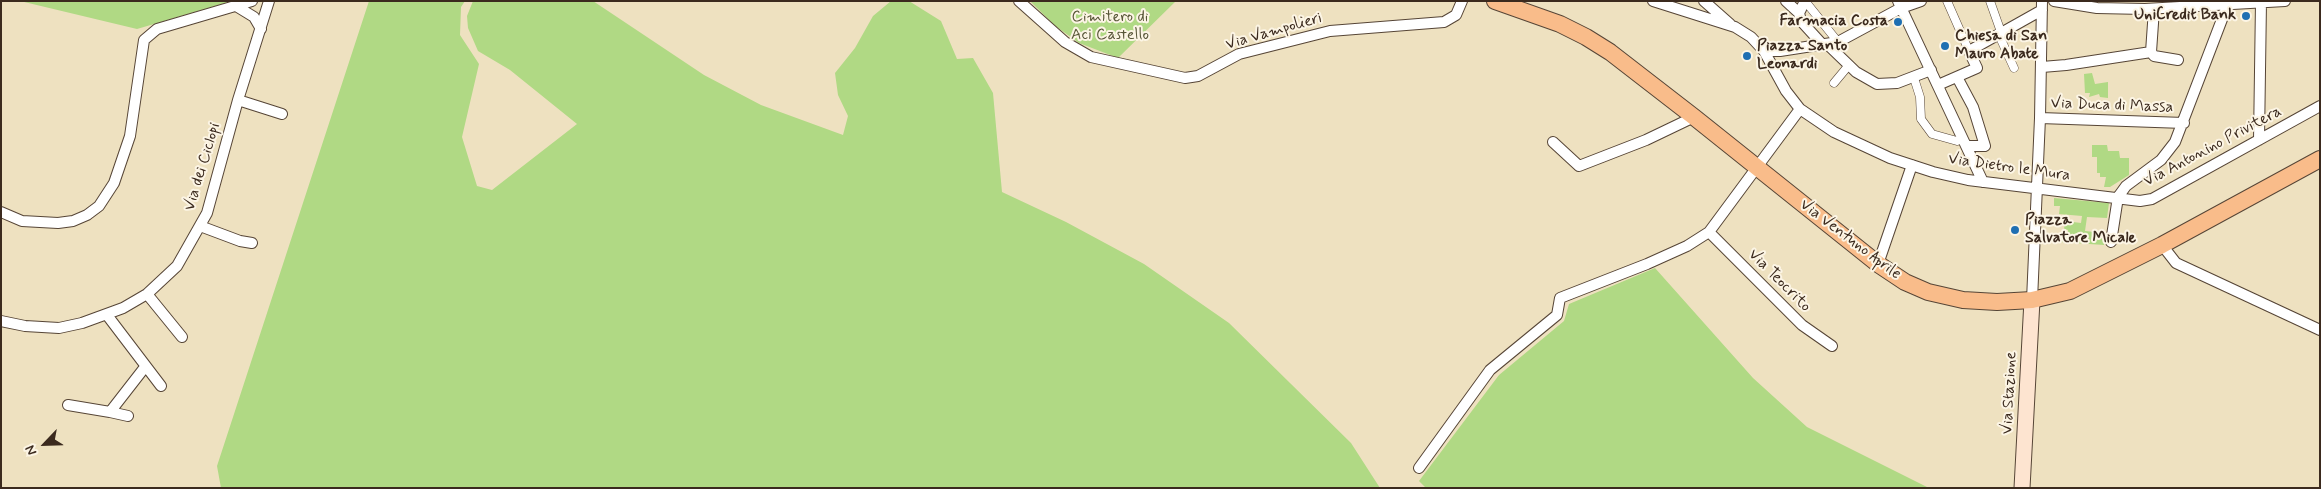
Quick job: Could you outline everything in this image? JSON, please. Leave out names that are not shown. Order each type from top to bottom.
[{"type":"main road","name":"Via Ventuno Aprile","points":[[1495,1],[1560,24],[1610,52],[1878,264],[1905,282],[1928,292],[1963,300],[1997,302],[2032,300],[2070,291],[2162,245],[2320,158]]},
{"type":"main road","name":"Via Stazione","points":[[2022,488],[2032,300]]},
{"type":"street","points":[[1,212],[22,221],[58,223],[73,221],[87,215],[99,206],[114,183],[130,136],[144,40],[157,29],[252,1]]},
{"type":"street","name":"Via dei Ciclopi","points":[[1,321],[25,326],[59,328],[107,315],[147,294],[177,266],[207,213],[238,100],[269,1]]},
{"type":"street","name":"Via Vampolieri","points":[[1020,1],[1065,42],[1091,57],[1185,78],[1198,76],[1239,54],[1330,31],[1444,22],[1456,15],[1462,1]]},
{"type":"street","points":[[1653,1],[1735,28]]},
{"type":"street","points":[[1704,1],[1735,28]]},
{"type":"street","points":[[1786,1],[1799,13],[1801,21],[1824,44],[1849,65],[1878,84],[1897,83],[1931,70]]},
{"type":"street","points":[[1799,13],[1805,1],[1838,42]]},
{"type":"street","points":[[1764,51],[1780,51],[1838,42],[1900,4],[1921,1]]},
{"type":"street","points":[[1938,85],[1977,68],[1947,1]]},
{"type":"street","points":[[1990,1],[2014,68]]},
{"type":"street","points":[[2054,1],[2097,8],[2285,1]]},
{"type":"street","points":[[2259,140],[2260,2]]},
{"type":"street","points":[[2111,242],[2118,197],[2126,186],[2161,160],[2175,142],[2184,123],[2200,75],[2229,3]]},
{"type":"street","points":[[1900,4],[1968,146],[1983,182]]},
{"type":"street","points":[[1969,51],[2042,5]]},
{"type":"street","points":[[2032,300],[2042,67],[2042,5]]},
{"type":"street","points":[[236,6],[244,9],[254,18],[260,29]]},
{"type":"street","points":[[2148,6],[2151,52],[2154,56],[2178,60]]},
{"type":"street","name":"Via Dietro le Mura","points":[[1735,28],[1751,38],[1764,51],[1786,91],[1800,110],[1834,132],[1912,165],[1949,176],[2037,189],[2118,197]]},
{"type":"street","points":[[2042,67],[2151,52]]},
{"type":"street","points":[[1834,84],[1849,65]]},
{"type":"street","points":[[1958,77],[1973,107],[1985,146],[1968,146]]},
{"type":"street","points":[[1914,78],[1920,97],[1921,119],[1932,134],[1957,141]]},
{"type":"street","points":[[238,100],[282,114]]},
{"type":"street","name":"Via Antonino Privitera","points":[[2118,197],[2140,201],[2152,199],[2320,106]]},
{"type":"street","points":[[1419,468],[1490,370],[1557,315],[1560,298],[1687,246],[1709,232],[1800,110]]},
{"type":"street","points":[[1553,142],[1579,166],[1646,140],[1694,117]]},
{"type":"street","name":"Via Duca di Massa","points":[[2040,118],[2184,123]]},
{"type":"street","points":[[1878,264],[1912,165]]},
{"type":"street","points":[[200,226],[240,241],[252,242]]},
{"type":"street","name":"Via Teocrito","points":[[1709,232],[1802,325],[1832,346]]},
{"type":"street","points":[[2162,245],[2176,263],[2320,330]]},
{"type":"street","points":[[147,294],[182,337]]},
{"type":"street","points":[[107,315],[160,386]]},
{"type":"street","points":[[110,412],[145,367]]},
{"type":"street","points":[[68,405],[128,416]]},
{"type":"green space","points":[[20,1],[232,1],[137,29]]},
{"type":"green space","points":[[369,1],[465,1],[461,7],[460,35],[479,64],[462,137],[477,186],[492,190],[577,124],[510,70],[478,51],[468,28],[467,16],[473,1],[593,1],[704,75],[761,105],[843,135],[848,116],[838,95],[835,73],[855,48],[873,16],[891,1],[909,1],[941,21],[957,59],[973,58],[993,93],[1002,192],[1066,222],[1144,264],[1229,323],[1351,443],[1380,488],[221,488],[217,466]]},
{"type":"green space","name":"Cimitero di Aci Castello","points":[[1030,1],[1176,1],[1118,58],[1079,43],[1054,25]]},
{"type":"green space","points":[[2092,73],[2095,84],[2108,82],[2108,98],[2100,97],[2099,94],[2089,97],[2090,93],[2085,93],[2084,74]]},
{"type":"green space","points":[[2092,145],[2107,145],[2108,151],[2119,151],[2120,158],[2129,158],[2129,175],[2110,187],[2104,187],[2106,177],[2100,177],[2100,173],[2097,173],[2097,157],[2092,157]]},
{"type":"green space","points":[[2054,198],[2109,203],[2107,218],[2087,217],[2085,231],[2105,233],[2104,245],[2060,242],[2060,234],[2068,234],[2068,230],[2064,229],[2065,221],[2081,223],[2082,216],[2059,214],[2060,206],[2054,206]]},
{"type":"green space","points":[[1655,268],[1753,378],[1807,427],[1929,488],[1426,488],[1419,481],[1499,375],[1564,321],[1569,304]]},
{"type":"place","name":"UniCredit Bank","points":[[2246,16]]},
{"type":"place","name":"Farmacia Costa","points":[[1898,22]]},
{"type":"place","name":"Chiesa di San Mauro Abate","points":[[1945,46]]},
{"type":"place","name":"Piazza Santo Leonardi","points":[[1747,56]]},
{"type":"place","name":"Piazza Salvatore Micale","points":[[2015,230]]}]
